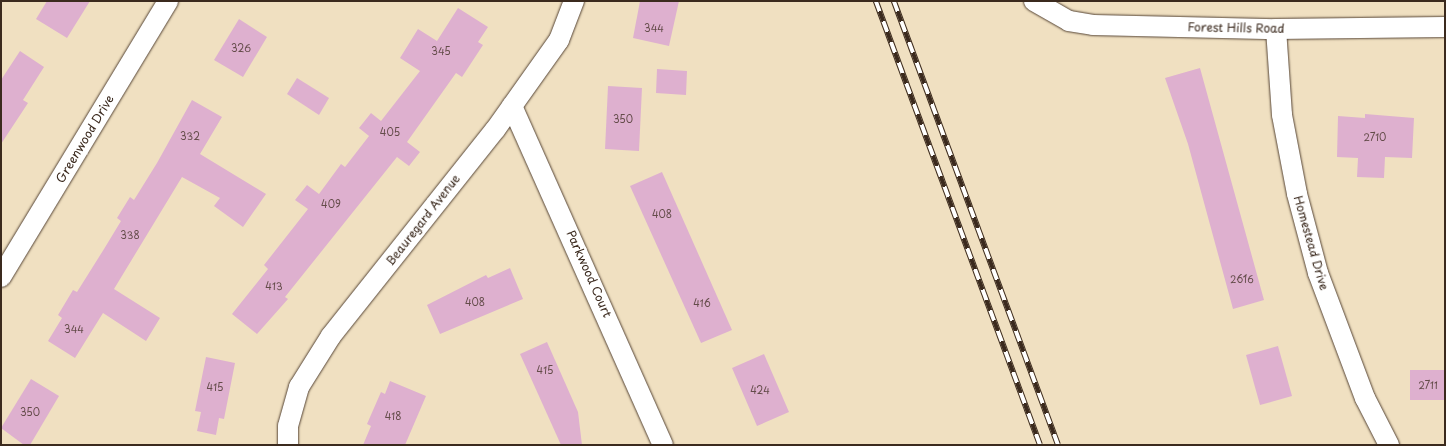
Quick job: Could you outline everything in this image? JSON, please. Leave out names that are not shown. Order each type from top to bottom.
[{"type":"street","name":"Greenwood Drive","points":[[1,277],[168,1]]},
{"type":"street","name":"Beauregard Avenue","points":[[288,445],[288,426],[299,387],[332,336],[512,106],[558,40],[574,1]]},
{"type":"street","name":"Forest Hills Road","points":[[1034,1],[1060,17],[1093,25],[1276,29],[1445,27]]},
{"type":"street","name":"Homestead Drive","points":[[1276,29],[1282,115],[1297,194],[1318,273],[1365,398],[1389,445]]},
{"type":"street","name":"Parkwood Court","points":[[512,106],[662,445]]},
{"type":"building","points":[[47,1],[90,1],[67,38],[36,19]]},
{"type":"building","points":[[640,1],[679,1],[669,46],[633,38]]},
{"type":"building","points":[[458,8],[488,27],[478,42],[483,45],[462,77],[456,73],[407,142],[420,152],[409,166],[397,157],[285,297],[288,299],[257,334],[232,314],[268,269],[264,265],[308,209],[295,200],[307,185],[319,194],[341,164],[345,167],[369,136],[359,128],[371,113],[381,121],[420,71],[400,58],[418,29],[437,41]]},
{"type":"building","points":[[239,19],[267,37],[243,77],[214,60]]},
{"type":"building","points":[[20,51],[44,67],[23,100],[28,103],[1,144],[1,80]]},
{"type":"building","points":[[1200,68],[1264,300],[1233,309],[1188,144],[1165,78]]},
{"type":"building","points":[[657,69],[687,71],[686,95],[656,93]]},
{"type":"building","points":[[297,78],[329,98],[319,115],[287,94]]},
{"type":"building","points":[[608,86],[642,88],[639,151],[605,149]]},
{"type":"building","points":[[192,100],[222,117],[200,154],[266,194],[243,227],[214,206],[220,198],[182,177],[114,289],[160,318],[146,341],[103,313],[75,358],[48,341],[62,318],[58,315],[73,290],[77,292],[104,249],[121,221],[117,218],[130,197],[134,200]]},
{"type":"building","points":[[1365,114],[1414,118],[1412,158],[1385,157],[1384,178],[1357,177],[1358,158],[1337,157],[1338,116],[1365,118]]},
{"type":"building","points":[[662,172],[732,330],[701,343],[630,186]]},
{"type":"building","points":[[510,268],[523,299],[440,334],[427,305],[486,275],[488,278]]},
{"type":"building","points":[[547,342],[578,412],[582,445],[561,445],[520,354]]},
{"type":"building","points":[[1278,346],[1292,396],[1260,405],[1246,355]]},
{"type":"building","points":[[764,354],[789,412],[757,426],[732,368]]},
{"type":"building","points":[[206,357],[235,363],[224,419],[219,418],[216,435],[197,431],[201,412],[195,411]]},
{"type":"building","points":[[1410,370],[1445,370],[1445,400],[1410,400]]},
{"type":"building","points":[[31,379],[59,396],[30,445],[24,445],[1,428]]},
{"type":"building","points":[[390,381],[426,396],[405,445],[363,445],[371,426],[367,424],[381,392],[385,394]]},
{"type":"railway","points":[[876,1],[1040,445]]},
{"type":"railway","points":[[894,1],[1058,445]]}]
